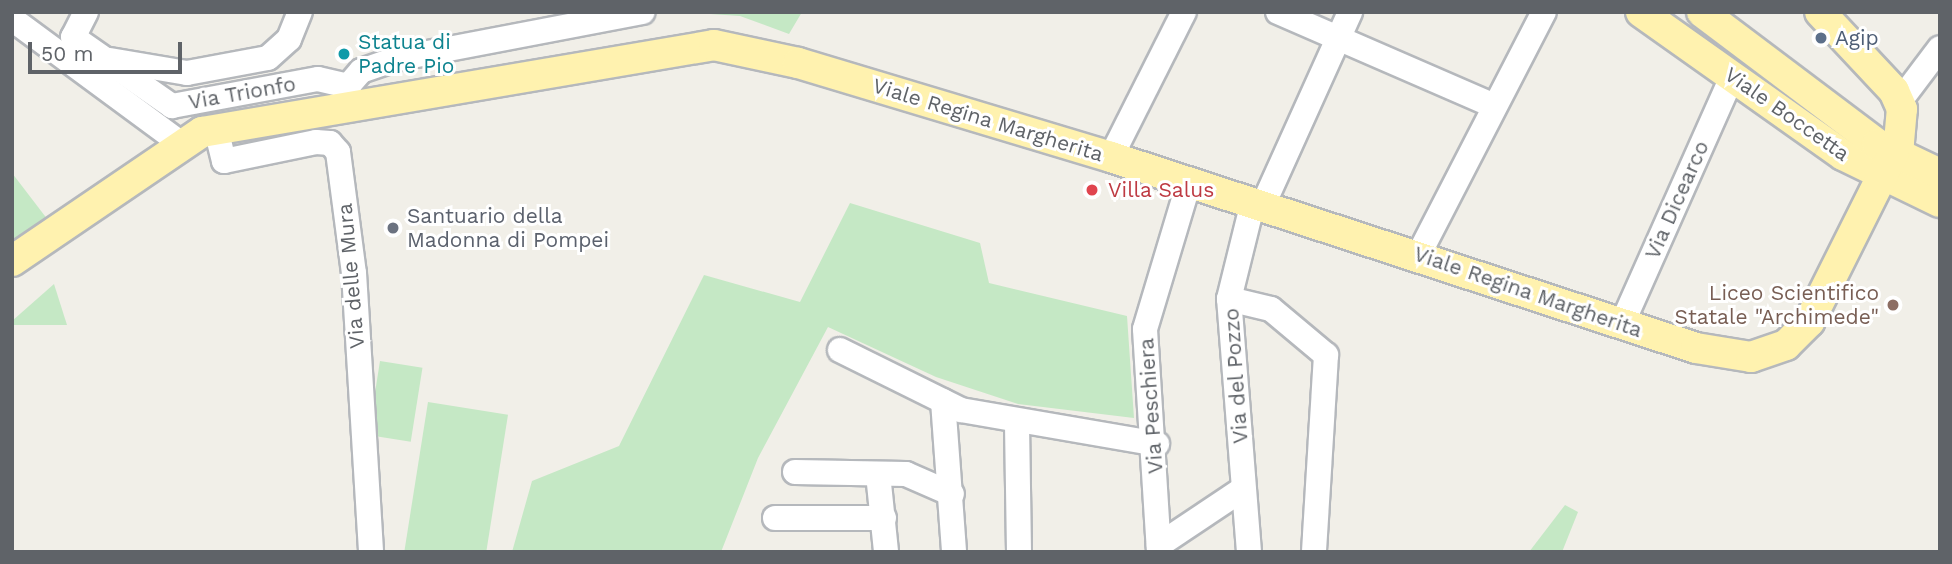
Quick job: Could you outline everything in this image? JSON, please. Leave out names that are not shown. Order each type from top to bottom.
[{"type":"main road","name":"Viale Boccetta","points":[[1641,12],[1843,155],[1940,174]]},
{"type":"main road","name":"Viale Boccetta","points":[[1702,12],[1940,202]]},
{"type":"main road","points":[[1820,12],[1899,101],[1891,165]]},
{"type":"main road","name":"Viale Regina Margherita","points":[[12,261],[180,143],[216,129],[349,96],[714,45],[1111,157],[1419,254],[1622,324],[1736,357],[1786,345],[1816,310],[1891,165]]},
{"type":"street","name":"Via Trionfo","points":[[86,12],[73,37],[172,106],[318,79],[349,96]]},
{"type":"street","points":[[102,58],[187,74],[268,58],[289,39],[300,12]]},
{"type":"street","points":[[349,96],[361,71],[396,59],[643,12]]},
{"type":"street","points":[[1111,157],[1184,12]]},
{"type":"street","points":[[1278,12],[1335,41],[1494,106]]},
{"type":"street","name":"Via del Pozzo","points":[[1249,552],[1229,299],[1258,204],[1350,12]]},
{"type":"street","points":[[1419,254],[1544,12]]},
{"type":"street","points":[[12,19],[180,143]]},
{"type":"street","points":[[1899,101],[1940,48]]},
{"type":"street","name":"Via Dicearco","points":[[1622,324],[1732,75]]},
{"type":"street","name":"Via delle Mura","points":[[216,129],[224,161],[316,142],[330,143],[338,152],[354,273],[371,552]]},
{"type":"street","name":"Via Peschiera","points":[[1159,548],[1157,444],[1145,328],[1189,182]]},
{"type":"street","points":[[1229,299],[1271,309],[1326,355],[1314,552]]},
{"type":"street","points":[[840,350],[920,384],[943,401],[1017,424],[1050,421],[1157,444]]},
{"type":"street","points":[[943,401],[952,494],[954,552]]},
{"type":"street","points":[[1017,424],[1019,552]]},
{"type":"street","points":[[795,472],[906,474],[952,494]]},
{"type":"street","points":[[878,474],[886,552]]},
{"type":"street","points":[[1159,548],[1243,489]]},
{"type":"street","points":[[775,518],[884,517]]},
{"type":"green space","points":[[802,12],[789,34],[740,16],[695,13]]},
{"type":"green space","points":[[12,173],[48,220],[12,246]]},
{"type":"green space","points":[[850,203],[980,243],[989,283],[1127,316],[1134,418],[1018,404],[936,377],[828,327],[758,458],[721,552],[512,552],[532,481],[619,446],[704,275],[800,302]]},
{"type":"green space","points":[[54,284],[67,325],[12,325],[12,321]]},
{"type":"green space","points":[[380,361],[422,368],[411,442],[368,435]]},
{"type":"green space","points":[[428,402],[508,415],[486,552],[404,552]]},
{"type":"green space","points":[[1565,505],[1578,512],[1562,552],[1529,552]]},
{"type":"place","name":"Agip","points":[[1821,38]]},
{"type":"place","name":"Statua di Padre Pio","points":[[344,54]]},
{"type":"place","name":"Villa Salus","points":[[1092,190]]},
{"type":"place","name":"Santuario della Madonna di Pompei","points":[[393,228]]},
{"type":"place","name":"Liceo Scientifico Statale \"Archimede\"","points":[[1893,305]]}]
